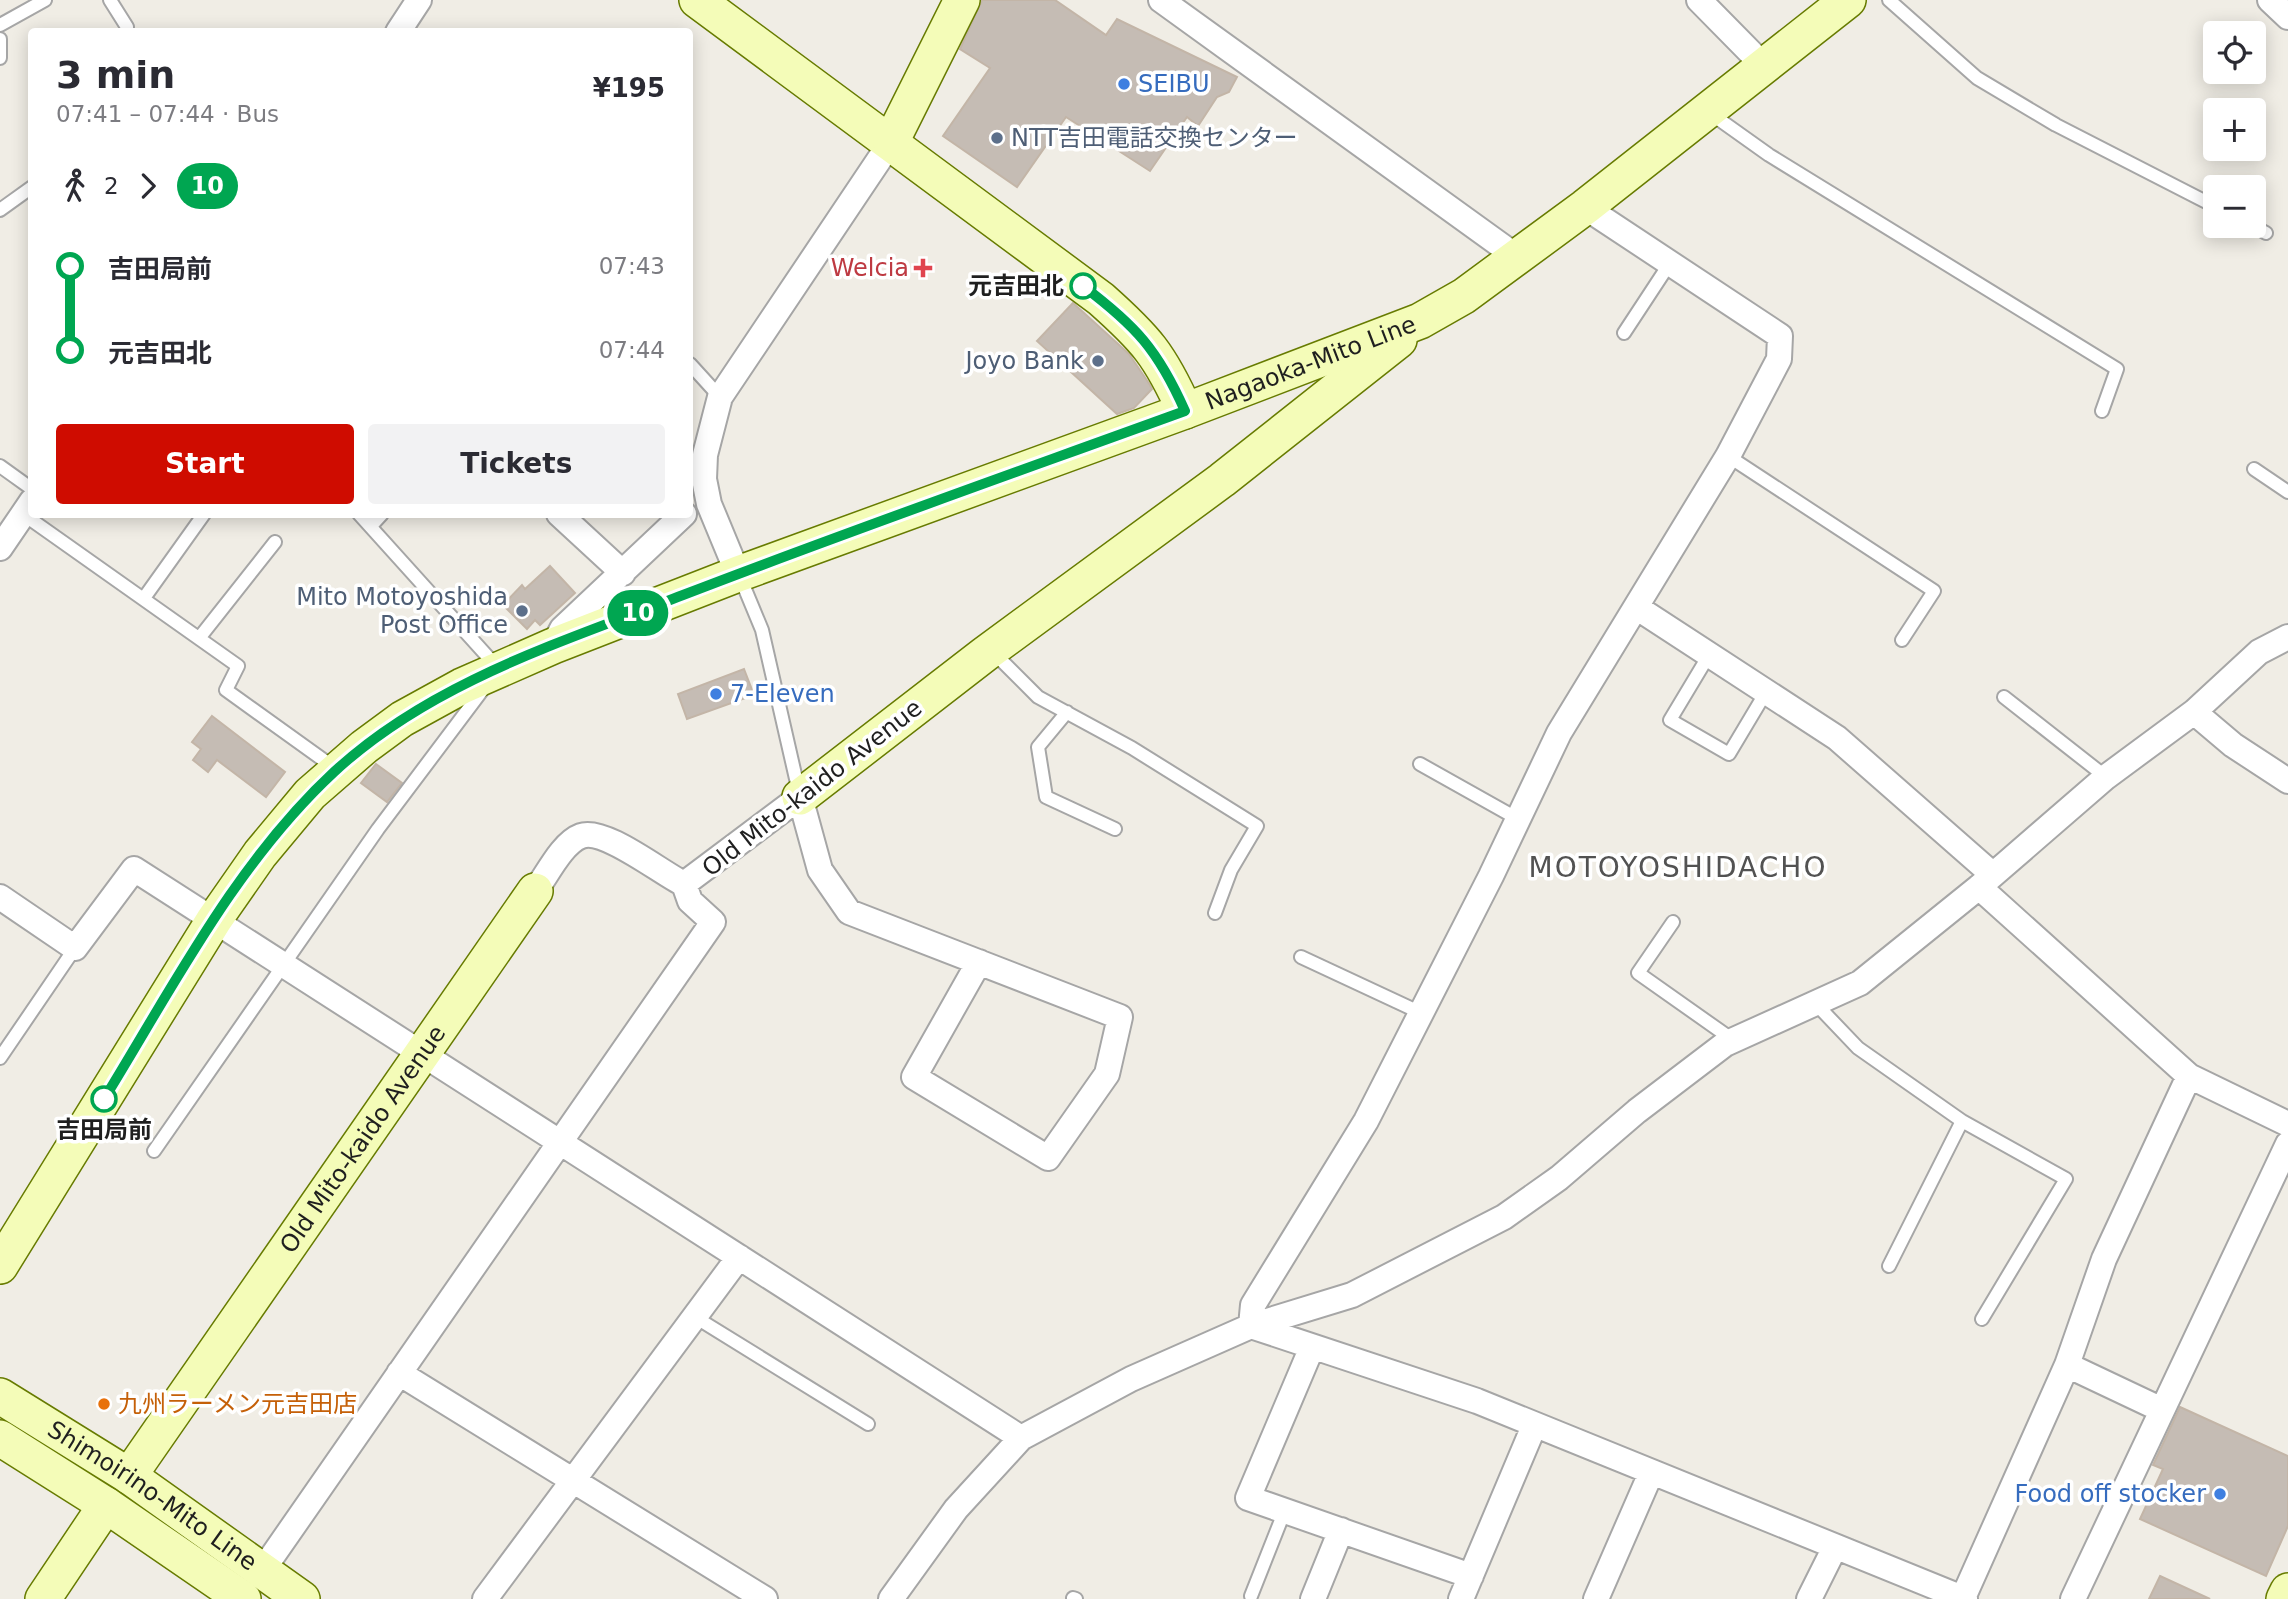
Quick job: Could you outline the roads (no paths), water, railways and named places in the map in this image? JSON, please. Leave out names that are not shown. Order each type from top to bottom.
[{"type":"main road","points":[[697,0],[1101,299],[1154,350],[1167,369],[1185,411]]},
{"type":"main road","points":[[891,142],[962,0]]},
{"type":"main road","name":"Nagaoka-Mito Line","points":[[0,1266],[214,920],[260,854],[310,794],[337,769],[402,719],[498,668],[738,573],[1185,411],[1420,321],[1464,296],[1585,207],[1848,0]]},
{"type":"main road","name":"Old Mito-kaido Avenue","points":[[800,797],[991,650],[1331,397],[1420,321]]},
{"type":"main road","name":"Old Mito-kaido Avenue","points":[[129,1476],[535,891]]},
{"type":"main road","name":"Shimoirino-Mito Line","points":[[0,1395],[129,1476],[302,1599]]},
{"type":"main road","name":"Shimoirino-Mito Line","points":[[0,1438],[106,1505],[243,1599]]},
{"type":"main road","points":[[43,1599],[106,1505]]},
{"type":"main road","points":[[2284,1599],[2288,1591]]},
{"type":"street","points":[[401,28],[419,0]]},
{"type":"street","points":[[1161,0],[1517,257]]},
{"type":"street","points":[[1699,0],[1763,66]]},
{"type":"street","points":[[2270,0],[2288,16]]},
{"type":"street","points":[[738,573],[698,503],[704,479],[705,455],[720,397],[891,142]]},
{"type":"street","points":[[1251,1326],[1253,1305],[1366,1121],[1559,733],[1728,456],[1779,359],[1780,336],[1585,207]]},
{"type":"street","points":[[0,548],[27,508]]},
{"type":"street","points":[[563,518],[623,573]]},
{"type":"street","points":[[553,646],[562,629],[680,518]]},
{"type":"street","points":[[1636,607],[1837,738],[2189,1076],[2288,1124]]},
{"type":"street","points":[[891,1599],[956,1509],[1021,1438],[1131,1379],[1251,1326],[1352,1295],[1504,1217],[1559,1178],[1637,1111],[1734,1040],[1860,982],[1985,881],[2106,777],[2194,712],[2259,652],[2288,637]]},
{"type":"street","points":[[2194,712],[2233,745],[2288,781]]},
{"type":"street","points":[[800,797],[820,870],[849,912],[979,962],[1119,1017],[1107,1074],[1048,1158],[914,1077],[979,962]]},
{"type":"street","name":"Old Mito-kaido Avenue","points":[[535,891],[567,846],[580,836],[592,834],[608,839],[684,884],[800,797]]},
{"type":"street","points":[[0,898],[75,948],[134,869],[1021,1438]]},
{"type":"street","points":[[262,1571],[713,922],[690,901],[684,884]]},
{"type":"street","points":[[1251,1326],[1477,1401],[1964,1599],[2067,1365],[2104,1259],[2189,1076]]},
{"type":"street","points":[[2073,1599],[2160,1409],[2288,1144]]},
{"type":"street","points":[[485,1599],[739,1257]]},
{"type":"street","points":[[1312,1347],[1248,1498],[1471,1576]]},
{"type":"street","points":[[2067,1365],[2160,1409]]},
{"type":"street","points":[[399,1373],[765,1599]]},
{"type":"street","points":[[1461,1599],[1534,1426]]},
{"type":"street","points":[[1597,1599],[1651,1473]]},
{"type":"street","points":[[1313,1599],[1341,1530]]},
{"type":"street","points":[[1809,1599],[1835,1547]]},
{"type":"lane","points":[[0,25],[45,0]]},
{"type":"lane","points":[[110,0],[127,27]]},
{"type":"lane","points":[[1889,0],[1978,78],[2056,125],[2203,200]]},
{"type":"lane","points":[[0,39],[0,58]]},
{"type":"lane","points":[[1706,111],[1769,155],[2117,369],[2102,411]]},
{"type":"lane","points":[[0,210],[28,190]]},
{"type":"lane","points":[[1624,333],[1670,263]]},
{"type":"lane","points":[[693,367],[720,397]]},
{"type":"lane","points":[[1728,456],[1841,534],[1934,591],[1902,640]]},
{"type":"lane","points":[[0,466],[28,486]]},
{"type":"lane","points":[[2253,469],[2288,492]]},
{"type":"lane","points":[[40,518],[238,666],[226,690],[337,769]]},
{"type":"lane","points":[[144,598],[201,518]]},
{"type":"lane","points":[[154,1151],[378,829],[498,668],[363,518]]},
{"type":"lane","points":[[371,526],[379,518]]},
{"type":"lane","points":[[200,637],[275,542]]},
{"type":"lane","points":[[738,573],[762,630],[800,797]]},
{"type":"lane","points":[[991,650],[1038,696],[1132,748],[1257,826],[1231,870],[1215,914]]},
{"type":"lane","points":[[1709,655],[1670,720],[1729,754],[1766,692]]},
{"type":"lane","points":[[2004,697],[2106,777]]},
{"type":"lane","points":[[1067,712],[1038,747],[1046,797],[1115,829]]},
{"type":"lane","points":[[1420,764],[1518,818]]},
{"type":"lane","points":[[1673,922],[1638,973],[1734,1040]]},
{"type":"lane","points":[[0,1058],[75,948]]},
{"type":"lane","points":[[1301,957],[1419,1012]]},
{"type":"lane","points":[[1816,1004],[1858,1048],[1962,1121],[2066,1179],[1982,1319]]},
{"type":"lane","points":[[1889,1266],[1962,1121]]},
{"type":"lane","points":[[695,1317],[868,1424]]},
{"type":"lane","points":[[1251,1596],[1285,1510]]},
{"type":"place","name":"SEIBU","points":[[1124,84]]},
{"type":"place","name":"NTT吉田電話交換センター","points":[[997,138]]},
{"type":"place","name":"Welcia","points":[[923,268]]},
{"type":"place","name":"元吉田北","points":[[1083,286]]},
{"type":"place","name":"Joyo Bank","points":[[1098,361]]},
{"type":"place","name":"Mito Motoyoshida Post Office","points":[[522,611]]},
{"type":"place","name":"7-Eleven","points":[[716,694]]},
{"type":"place","name":"吉田局前","points":[[104,1099]]},
{"type":"place","name":"九州ラーメン元吉田店","points":[[104,1404]]},
{"type":"place","name":"Food off stocker","points":[[2220,1494]]},
{"type":"district","name":"MOTOYOSHIDACHO","points":[[1678,867]]}]
